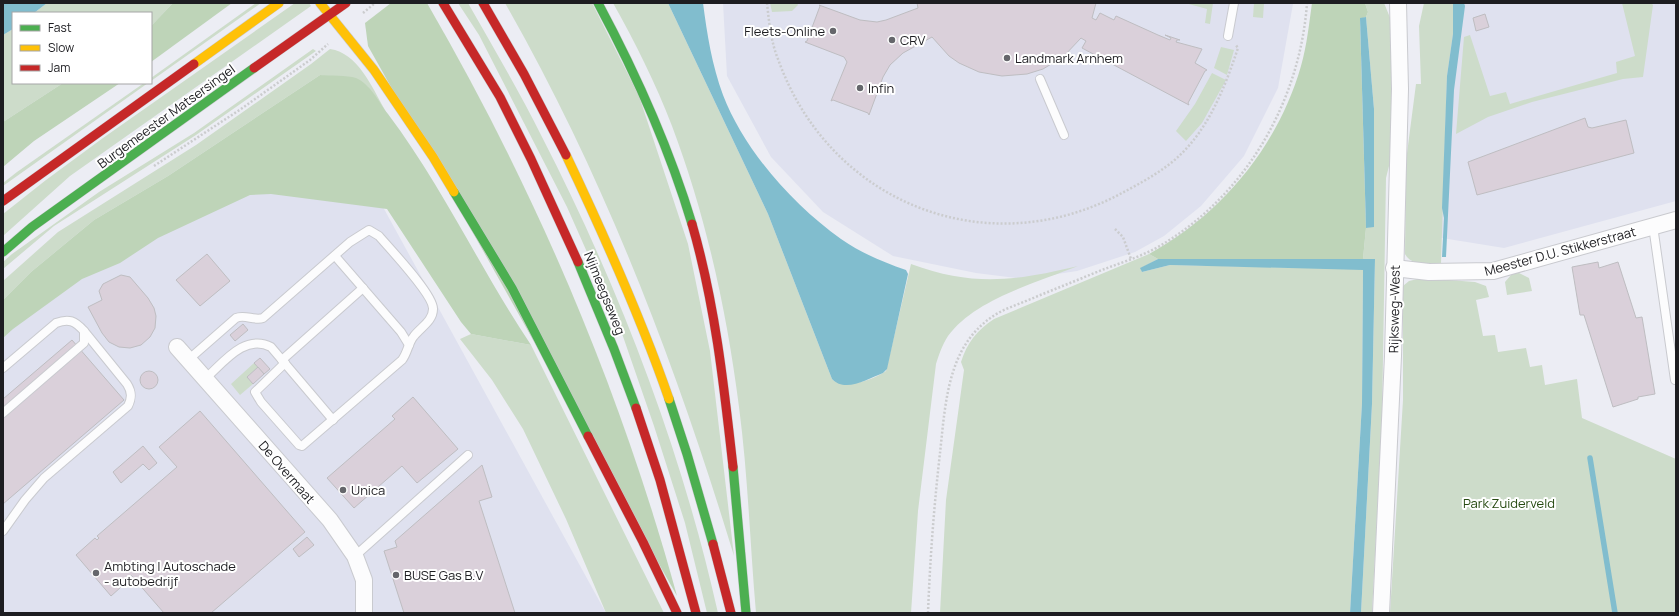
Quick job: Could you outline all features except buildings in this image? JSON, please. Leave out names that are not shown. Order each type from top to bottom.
[{"type":"main road","name":"Burgemeester Matsersingel","points":[[3,201],[279,3]]},
{"type":"main road","points":[[320,3],[374,70],[433,156],[512,288],[643,542],[677,613]]},
{"type":"main road","name":"Burgemeester Matsersingel","points":[[3,252],[32,227],[346,3]]},
{"type":"main road","name":"Nijmeegseweg","points":[[443,3],[499,96],[556,209],[604,322],[638,414],[666,501],[696,613]]},
{"type":"main road","name":"Nijmeegseweg","points":[[483,3],[530,86],[570,162],[647,337],[682,436],[731,613]]},
{"type":"main road","points":[[598,3],[628,59],[655,123],[683,196],[704,270],[723,375],[746,613]]},
{"type":"street","name":"Rijksweg-West","points":[[1380,613],[1393,356],[1394,268],[1400,89],[1398,4]]},
{"type":"street","name":"Meester D.U. Stikkerstraat","points":[[1394,268],[1429,272],[1489,272],[1676,220]]},
{"type":"street","name":"De Overmaat","points":[[177,347],[330,520],[354,556],[364,580],[364,613]]},
{"type":"lane","points":[[1228,36],[1234,3]]},
{"type":"lane","points":[[1040,78],[1064,135]]},
{"type":"lane","points":[[1653,226],[1675,380]]},
{"type":"lane","points":[[188,360],[236,318],[243,316],[258,320],[263,318],[359,235],[369,230],[373,231],[425,291],[432,302],[432,315],[414,336],[407,353],[402,360],[302,446],[299,445],[256,396],[256,390],[363,288]]},
{"type":"lane","points":[[335,256],[401,332],[409,345]]},
{"type":"lane","points":[[3,368],[56,323],[65,320],[72,320],[84,331],[130,388],[131,401],[128,406],[44,478],[25,500],[3,531]]},
{"type":"lane","points":[[3,413],[84,343],[84,331]]},
{"type":"lane","points":[[205,379],[247,344],[266,344],[271,347],[333,420]]},
{"type":"lane","points":[[354,556],[468,455]]},
{"type":"path","points":[[767,3],[770,27],[777,59],[795,97],[807,120],[826,144],[850,168],[871,184],[912,206],[950,218],[999,224],[1038,222],[1084,211],[1139,184],[1178,157],[1206,121],[1226,87],[1238,48],[1228,36]]},
{"type":"path","points":[[928,613],[935,498],[947,403],[954,369],[975,330],[990,316],[1006,308],[1131,259],[1157,247],[1191,226],[1220,199],[1245,169],[1271,130],[1287,94],[1299,56],[1307,3]]},
{"type":"path","points":[[1115,229],[1123,237],[1131,259]]},
{"type":"shaded area","points":[[723,3],[1293,4],[1278,88],[1244,156],[1201,206],[1164,236],[1135,252],[1077,271],[1024,279],[976,273],[893,256],[823,212],[771,157],[727,76]]},
{"type":"shaded area","points":[[1424,3],[1676,3],[1676,201],[1504,248],[1417,234],[1438,119]]},
{"type":"shaded area","points":[[322,96],[606,613],[3,613],[3,308]]},
{"type":"green space","points":[[47,3],[173,3],[152,25],[152,12],[35,12]]},
{"type":"green space","points":[[173,3],[232,3],[152,61],[152,25]]},
{"type":"green space","points":[[256,3],[261,3],[152,80],[152,77]]},
{"type":"green space","points":[[295,3],[309,3],[311,6],[70,176],[3,236],[3,214],[103,138]]},
{"type":"green space","points":[[391,3],[427,3],[504,145],[539,218],[571,291],[601,366],[629,442],[654,518],[677,596],[368,46],[365,23]]},
{"type":"green space","points":[[458,3],[468,3],[506,69],[542,137],[597,251],[645,369],[666,429],[686,490],[718,613],[707,613],[685,523],[654,426],[618,322],[567,207],[479,35]]},
{"type":"green space","points":[[505,3],[592,3],[639,96],[688,244],[710,351],[734,556],[688,414],[635,274],[575,136]]},
{"type":"green space","points":[[613,3],[668,3],[768,214],[832,379],[837,382],[850,384],[874,378],[886,371],[911,264],[955,276],[975,279],[1014,278],[1078,266],[990,302],[960,323],[948,336],[944,343],[936,364],[918,511],[911,613],[756,613],[747,484],[739,407],[728,336],[714,265],[695,195],[672,126],[645,63]]},
{"type":"green space","points":[[770,3],[797,3],[798,5],[792,11],[772,12]]},
{"type":"green space","points":[[1185,3],[1213,3],[1210,24],[1205,23],[1207,9]]},
{"type":"green space","points":[[1254,3],[1264,3],[1263,18],[1253,17]]},
{"type":"green space","points":[[1312,3],[1365,3],[1368,12],[1366,17],[1360,19],[1366,228],[1363,259],[1158,259],[1149,254],[1176,238],[1223,198],[1244,175],[1262,150],[1278,124],[1291,95],[1301,66]]},
{"type":"green space","points":[[1365,3],[1384,3],[1391,20],[1393,77],[1391,158],[1386,178],[1382,418],[1372,613],[1361,613],[1372,404],[1375,259],[1363,259],[1366,228],[1374,226],[1374,109],[1366,17],[1368,12]]},
{"type":"green space","points":[[1424,3],[1453,3],[1453,34],[1447,76],[1441,264],[1426,264],[1412,261],[1405,254],[1406,161],[1416,84],[1421,84],[1419,26]]},
{"type":"green space","points":[[1622,3],[1651,3],[1653,5],[1643,77],[1623,79],[1532,102],[1488,117],[1456,134],[1464,37],[1470,35],[1490,96],[1506,92],[1510,104],[1617,73],[1616,62],[1635,56]]},
{"type":"green space","points":[[12,30],[12,84],[61,84],[3,122],[3,35]]},
{"type":"green space","points":[[1221,47],[1234,50],[1227,75],[1214,68]]},
{"type":"green space","points":[[313,49],[316,51],[196,135],[54,226],[3,269],[3,262],[12,254],[99,192],[194,133]]},
{"type":"green space","points":[[330,49],[349,57],[356,64],[363,72],[385,110],[367,86],[320,75],[168,176],[94,220],[31,272],[3,300],[3,281],[58,232],[196,145]]},
{"type":"green space","points":[[1212,73],[1226,80],[1202,123],[1186,141],[1176,131],[1195,104]]},
{"type":"green space","points":[[320,75],[356,78],[366,84],[374,94],[426,170],[512,316],[531,345],[471,334],[461,322],[387,209],[271,194],[250,195],[158,238],[120,263],[82,279],[13,329],[3,338],[3,300],[31,272],[94,220],[168,176]]},
{"type":"green space","points":[[61,84],[119,84],[34,141],[3,167],[3,122]]},
{"type":"green space","points":[[143,84],[147,84],[3,186],[3,183]]},
{"type":"green space","points":[[1149,254],[1158,259],[1141,268],[1142,272],[1170,265],[1363,269],[1362,403],[1350,613],[940,613],[946,500],[964,370],[961,362],[966,349],[978,332],[994,319]]},
{"type":"green space","points":[[1517,272],[1529,278],[1532,291],[1507,295],[1505,282],[1511,275]]},
{"type":"green space","name":"Park Zuiderveld","points":[[1422,278],[1475,282],[1486,286],[1489,297],[1476,300],[1483,336],[1495,335],[1498,352],[1526,348],[1530,367],[1542,365],[1545,385],[1577,379],[1582,418],[1676,459],[1676,613],[1390,613],[1403,400],[1403,286],[1409,281]]},
{"type":"green space","points":[[471,334],[531,345],[664,613],[606,613],[566,519],[523,429],[492,380],[460,339]]},
{"type":"green space","points":[[254,363],[258,367],[247,377],[253,384],[240,395],[231,384]]},
{"type":"water","points":[[3,3],[47,3],[35,12],[12,12],[12,30],[3,35]]},
{"type":"water","points":[[668,3],[703,3],[710,49],[723,95],[732,116],[757,156],[788,193],[823,225],[856,249],[906,270],[908,274],[887,369],[883,373],[857,384],[850,385],[837,383],[832,379],[768,214]]},
{"type":"water","points":[[1453,3],[1464,3],[1465,6],[1454,90],[1446,257],[1442,257],[1444,218],[1442,208],[1447,76],[1453,34]]},
{"type":"water","points":[[1366,17],[1374,109],[1374,227],[1366,228],[1360,18]]},
{"type":"water","points":[[1158,259],[1375,259],[1372,404],[1361,613],[1350,613],[1362,403],[1363,270],[1170,265],[1142,272],[1140,268]]},
{"type":"waterway","points":[[1590,458],[1615,613]]},
{"type":"traffic: fast","points":[[598,3],[651,111],[673,167],[692,224]]},
{"type":"traffic: fast","points":[[3,252],[32,227],[254,68]]},
{"type":"traffic: fast","points":[[454,192],[512,288],[588,436]]},
{"type":"traffic: fast","points":[[578,262],[614,349],[636,408]]},
{"type":"traffic: fast","points":[[669,399],[687,454],[713,544]]},
{"type":"traffic: fast","points":[[733,467],[746,613]]},
{"type":"traffic: slow","points":[[194,64],[279,3]]},
{"type":"traffic: slow","points":[[320,3],[374,70],[433,157],[454,192]]},
{"type":"traffic: slow","points":[[566,155],[621,276],[669,399]]},
{"type":"traffic: jam","points":[[254,68],[346,3]]},
{"type":"traffic: jam","points":[[443,3],[500,97],[531,159],[578,262]]},
{"type":"traffic: jam","points":[[483,3],[524,74],[566,155]]},
{"type":"traffic: jam","points":[[3,201],[194,64]]},
{"type":"traffic: jam","points":[[692,224],[713,314],[733,467]]},
{"type":"traffic: jam","points":[[636,408],[660,480],[696,613]]},
{"type":"traffic: jam","points":[[588,436],[643,542],[677,613]]},
{"type":"traffic: jam","points":[[713,544],[731,613]]},
{"type":"place","name":"Fleets-Online","points":[[833,31]]},
{"type":"place","name":"CRV","points":[[892,40]]},
{"type":"place","name":"Landmark Arnhem","points":[[1007,58]]},
{"type":"place","name":"Infin","points":[[860,88]]},
{"type":"place","name":"Unica","points":[[343,490]]},
{"type":"place","name":"Ambting | Autoschade - autobedrijf","points":[[96,573]]},
{"type":"place","name":"BUSE Gas B.V","points":[[396,575]]}]
